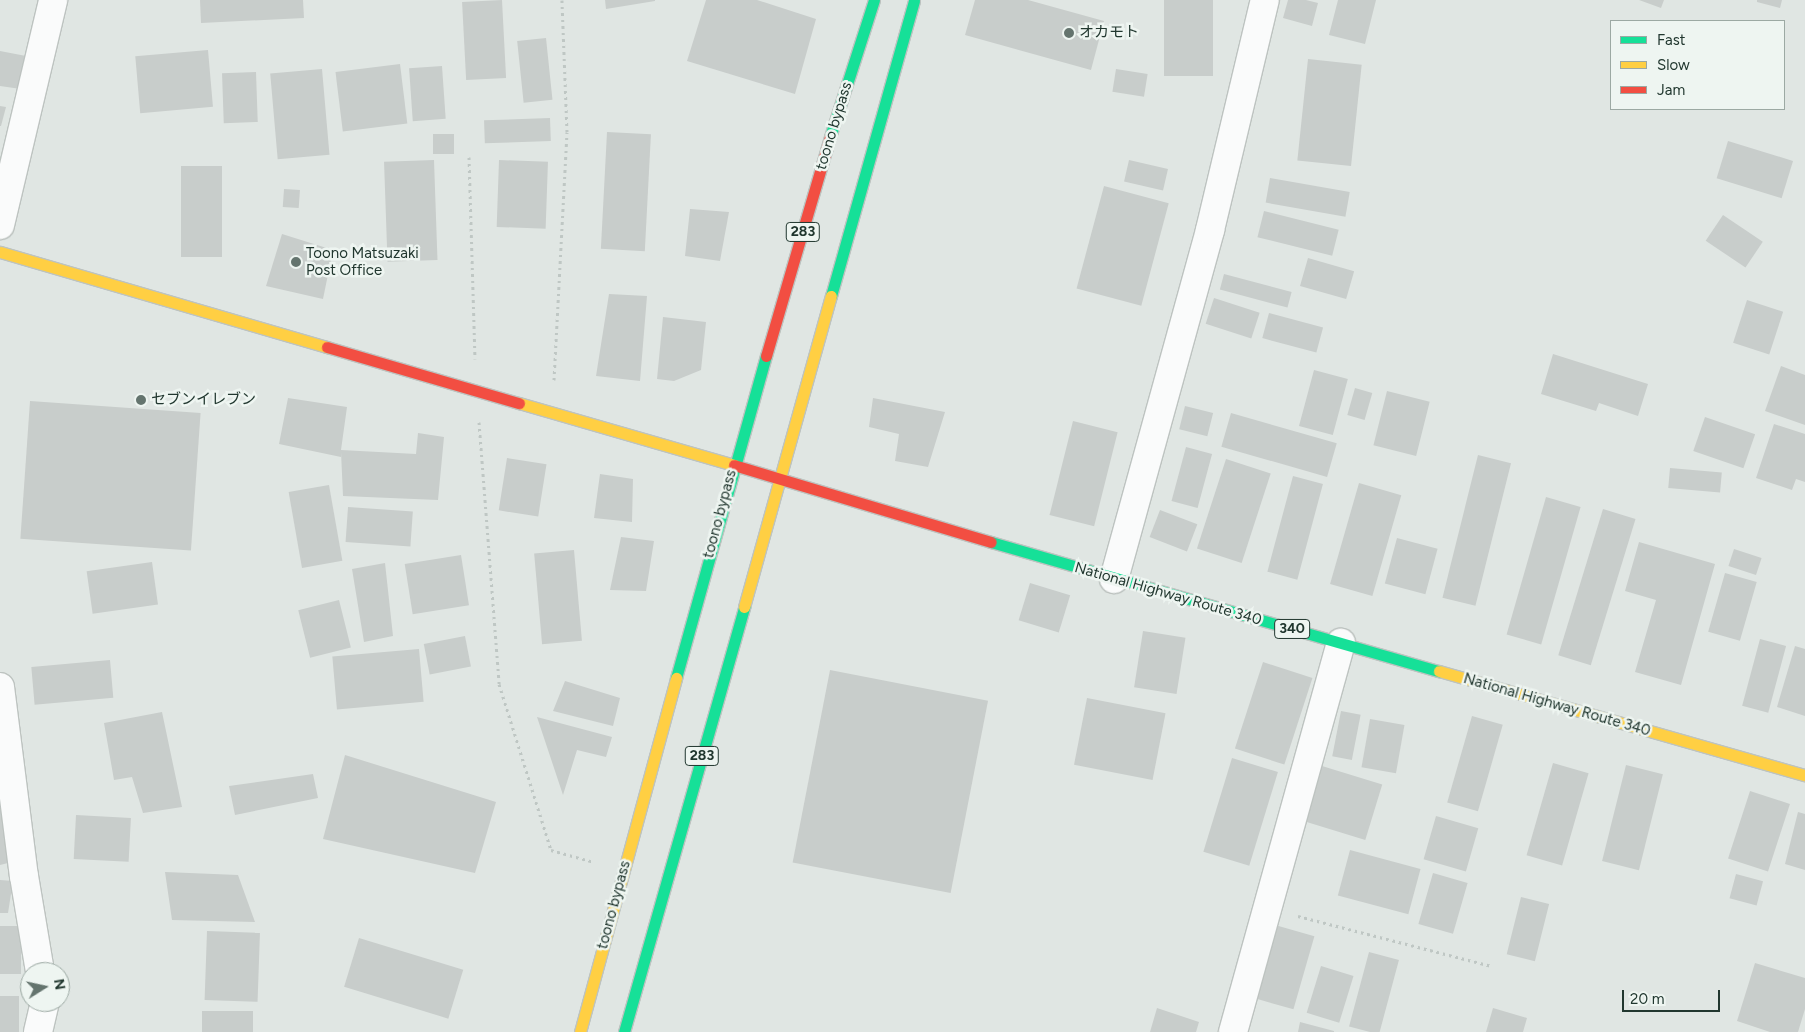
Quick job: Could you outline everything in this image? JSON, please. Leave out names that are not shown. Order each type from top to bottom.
[{"type":"main road","name":"toono bypass","points":[[580,1032],[734,465],[844,91],[874,0]]},
{"type":"main road","name":"283","points":[[624,1032],[914,0]]},
{"type":"main road","name":"National Highway Route 340","points":[[0,252],[552,411],[1114,579],[1805,775]]},
{"type":"street","points":[[0,225],[53,0]]},
{"type":"street","points":[[1114,579],[1210,230],[1265,0]]},
{"type":"street","points":[[1233,1032],[1341,643]]},
{"type":"street","points":[[0,687],[24,876],[38,962]]},
{"type":"street","points":[[38,1032],[42,1012]]},
{"type":"path","points":[[552,411],[567,132],[562,0]]},
{"type":"path","points":[[470,156],[476,389],[499,684],[551,850],[624,870]]},
{"type":"path","points":[[1268,908],[1491,966]]},
{"type":"building","points":[[200,0],[303,0],[304,18],[201,23]]},
{"type":"building","points":[[502,0],[506,78],[466,80],[462,2]]},
{"type":"building","points":[[605,0],[655,0],[655,1],[606,9]]},
{"type":"building","points":[[706,0],[757,0],[816,19],[795,94],[687,61]]},
{"type":"building","points":[[975,0],[1028,0],[1104,21],[1091,70],[965,35]]},
{"type":"building","points":[[1164,0],[1213,0],[1213,76],[1164,76]]},
{"type":"building","points":[[1288,0],[1306,0],[1318,3],[1312,26],[1283,18]]},
{"type":"building","points":[[1338,0],[1376,0],[1365,44],[1329,35]]},
{"type":"building","points":[[1639,0],[1664,0],[1661,8]]},
{"type":"building","points":[[1757,0],[1782,0],[1780,8],[1757,2]]},
{"type":"building","points":[[546,38],[552,100],[524,103],[517,41]]},
{"type":"building","points":[[208,50],[213,107],[140,113],[135,56]]},
{"type":"building","points":[[0,51],[26,56],[21,89],[0,86]]},
{"type":"building","points":[[1308,59],[1362,65],[1351,166],[1297,160]]},
{"type":"building","points":[[400,64],[407,124],[343,131],[335,72]]},
{"type":"building","points":[[442,66],[446,119],[413,121],[409,68]]},
{"type":"building","points":[[322,69],[329,155],[278,159],[270,74]]},
{"type":"building","points":[[1116,69],[1148,74],[1144,97],[1112,92]]},
{"type":"building","points":[[256,72],[258,122],[224,123],[222,73]]},
{"type":"building","points":[[0,106],[6,107],[1,126],[0,126]]},
{"type":"building","points":[[550,118],[551,141],[485,143],[484,120]]},
{"type":"building","points":[[607,132],[651,134],[645,251],[601,249]]},
{"type":"building","points":[[433,134],[454,134],[454,154],[433,154]]},
{"type":"building","points":[[1728,141],[1793,161],[1782,198],[1717,178]]},
{"type":"building","points":[[434,160],[437,260],[388,262],[384,162]]},
{"type":"building","points":[[499,160],[548,162],[546,229],[497,227]]},
{"type":"building","points":[[1129,160],[1168,169],[1163,190],[1124,181]]},
{"type":"building","points":[[181,166],[222,166],[222,257],[181,257]]},
{"type":"building","points":[[1270,178],[1350,192],[1345,217],[1266,203]]},
{"type":"building","points":[[1104,186],[1169,203],[1141,306],[1077,288]]},
{"type":"building","points":[[284,189],[300,190],[299,208],[283,207]]},
{"type":"building","points":[[690,209],[729,212],[720,261],[685,256]]},
{"type":"building","points":[[1264,211],[1339,230],[1332,256],[1257,237]]},
{"type":"building","points":[[1723,215],[1763,242],[1745,268],[1706,241]]},
{"type":"building","points":[[282,234],[333,250],[323,299],[266,286]]},
{"type":"building","points":[[1308,258],[1354,271],[1346,299],[1300,286]]},
{"type":"building","points":[[1224,274],[1292,292],[1287,308],[1220,289]]},
{"type":"building","points":[[609,294],[647,296],[640,381],[596,376]]},
{"type":"building","points":[[1214,298],[1260,313],[1251,339],[1206,324]]},
{"type":"building","points":[[1747,300],[1783,312],[1769,355],[1733,343]]},
{"type":"building","points":[[1269,313],[1323,327],[1316,353],[1262,338]]},
{"type":"building","points":[[663,317],[706,322],[701,370],[674,381],[657,379]]},
{"type":"building","points":[[1553,354],[1648,384],[1638,416],[1599,403],[1596,411],[1541,394]]},
{"type":"building","points":[[1781,366],[1805,375],[1805,425],[1765,411]]},
{"type":"building","points":[[1314,370],[1348,379],[1333,435],[1299,426]]},
{"type":"building","points":[[1355,388],[1372,393],[1365,420],[1347,415]]},
{"type":"building","points":[[1387,391],[1430,402],[1416,456],[1373,445]]},
{"type":"building","points":[[288,398],[347,407],[341,450],[416,454],[418,433],[444,437],[438,500],[343,496],[341,452],[341,457],[279,444]]},
{"type":"building","points":[[873,398],[945,412],[928,467],[895,461],[899,434],[869,427]]},
{"type":"building","points":[[30,401],[201,413],[191,551],[20,539]]},
{"type":"building","points":[[1185,406],[1213,413],[1207,436],[1179,429]]},
{"type":"building","points":[[1231,413],[1337,443],[1327,477],[1221,447]]},
{"type":"building","points":[[1705,417],[1755,434],[1743,468],[1693,451]]},
{"type":"building","points":[[1073,421],[1118,432],[1094,526],[1050,515]]},
{"type":"building","points":[[1774,424],[1805,434],[1805,482],[1796,479],[1792,490],[1756,478]]},
{"type":"building","points":[[1186,447],[1212,454],[1198,508],[1172,501]]},
{"type":"building","points":[[1478,455],[1511,463],[1475,606],[1442,598]]},
{"type":"building","points":[[507,458],[547,464],[538,517],[499,510]]},
{"type":"building","points":[[1226,459],[1271,474],[1242,563],[1197,548]]},
{"type":"building","points":[[1670,468],[1722,473],[1720,492],[1668,488]]},
{"type":"building","points":[[600,474],[633,479],[632,522],[594,518]]},
{"type":"building","points":[[1293,476],[1323,484],[1297,580],[1267,572]]},
{"type":"building","points":[[1359,483],[1401,495],[1372,596],[1330,584]]},
{"type":"building","points":[[329,485],[342,561],[302,568],[289,492]]},
{"type":"building","points":[[1546,497],[1581,507],[1541,644],[1507,634]]},
{"type":"building","points":[[348,507],[413,512],[410,546],[346,542]]},
{"type":"building","points":[[1603,509],[1636,519],[1591,665],[1558,655]]},
{"type":"building","points":[[1160,510],[1197,524],[1187,551],[1150,537]]},
{"type":"building","points":[[621,537],[654,541],[646,591],[610,590]]},
{"type":"building","points":[[1397,538],[1438,549],[1425,594],[1385,583]]},
{"type":"building","points":[[1639,542],[1715,564],[1681,685],[1635,672],[1656,600],[1625,591]]},
{"type":"building","points":[[1734,549],[1762,558],[1756,575],[1728,566]]},
{"type":"building","points":[[574,550],[582,641],[542,644],[534,553]]},
{"type":"building","points":[[461,555],[469,605],[413,614],[405,564]]},
{"type":"building","points":[[152,562],[158,605],[93,614],[87,571]]},
{"type":"building","points":[[385,563],[393,636],[364,642],[352,569]]},
{"type":"building","points":[[1725,573],[1757,582],[1740,641],[1708,632]]},
{"type":"building","points":[[1030,583],[1070,595],[1059,633],[1019,620]]},
{"type":"building","points":[[339,600],[351,648],[310,658],[298,610]]},
{"type":"building","points":[[1143,631],[1185,638],[1177,694],[1134,687]]},
{"type":"building","points":[[465,636],[471,666],[430,674],[424,644]]},
{"type":"building","points":[[1760,639],[1786,646],[1768,713],[1742,706]]},
{"type":"building","points":[[1795,646],[1805,649],[1805,716],[1777,707]]},
{"type":"building","points":[[419,649],[424,702],[337,709],[332,657]]},
{"type":"building","points":[[110,660],[113,698],[35,705],[31,667]]},
{"type":"building","points":[[1263,662],[1312,678],[1284,765],[1235,749]]},
{"type":"building","points":[[830,670],[988,701],[951,893],[793,862]]},
{"type":"building","points":[[565,681],[620,698],[613,726],[553,711]]},
{"type":"building","points":[[1087,698],[1166,713],[1153,780],[1074,765]]},
{"type":"building","points":[[1341,711],[1361,715],[1352,760],[1332,756]]},
{"type":"building","points":[[162,712],[182,807],[143,813],[132,777],[114,780],[104,723]]},
{"type":"building","points":[[1472,716],[1503,725],[1478,811],[1447,803]]},
{"type":"building","points":[[537,717],[612,737],[606,757],[577,750],[563,795]]},
{"type":"building","points":[[1370,719],[1404,725],[1396,773],[1361,767]]},
{"type":"building","points":[[345,755],[496,802],[475,873],[323,839]]},
{"type":"building","points":[[1232,758],[1278,772],[1249,866],[1203,852]]},
{"type":"building","points":[[1553,763],[1589,773],[1562,865],[1527,855]]},
{"type":"building","points":[[1626,765],[1663,774],[1639,870],[1602,861]]},
{"type":"building","points":[[1322,766],[1382,784],[1365,840],[1305,821]]},
{"type":"building","points":[[313,774],[318,798],[235,815],[229,786]]},
{"type":"building","points":[[1750,791],[1790,804],[1768,872],[1728,859]]},
{"type":"building","points":[[0,799],[12,862],[0,865]]},
{"type":"building","points":[[1798,812],[1805,814],[1805,870],[1785,864]]},
{"type":"building","points":[[76,815],[131,818],[129,862],[74,859]]},
{"type":"building","points":[[1436,816],[1478,828],[1466,871],[1424,859]]},
{"type":"building","points":[[1350,850],[1421,869],[1408,914],[1338,895]]},
{"type":"building","points":[[165,872],[238,875],[255,922],[172,920]]},
{"type":"building","points":[[1433,873],[1468,883],[1453,934],[1418,924]]},
{"type":"building","points":[[1736,874],[1763,881],[1757,905],[1730,898]]},
{"type":"building","points":[[0,880],[13,881],[8,913],[0,913]]},
{"type":"building","points":[[1521,897],[1549,904],[1535,961],[1507,954]]},
{"type":"building","points":[[1275,925],[1314,936],[1293,1009],[1254,998]]},
{"type":"building","points":[[0,926],[21,926],[20,974],[0,974]]},
{"type":"building","points":[[207,931],[260,933],[258,1002],[205,1000]]},
{"type":"building","points":[[359,938],[463,970],[448,1019],[344,987]]},
{"type":"building","points":[[1369,952],[1399,960],[1380,1032],[1370,1032],[1349,1026]]},
{"type":"building","points":[[1755,963],[1805,978],[1805,1009],[1798,1032],[1770,1032],[1737,1021]]},
{"type":"building","points":[[1321,966],[1354,976],[1339,1023],[1307,1013]]},
{"type":"building","points":[[0,996],[19,996],[19,1032],[0,1032]]},
{"type":"building","points":[[1157,1008],[1199,1022],[1196,1032],[1150,1032]]},
{"type":"building","points":[[1493,1008],[1527,1018],[1523,1032],[1486,1032]]},
{"type":"building","points":[[202,1011],[253,1011],[253,1032],[202,1032]]},
{"type":"building","points":[[1300,1022],[1334,1031],[1334,1032],[1298,1032]]},
{"type":"traffic: fast","points":[[830,137],[874,0]]},
{"type":"traffic: fast","points":[[831,296],[914,0]]},
{"type":"traffic: fast","points":[[676,678],[766,356]]},
{"type":"traffic: fast","points":[[991,542],[1439,671]]},
{"type":"traffic: fast","points":[[624,1032],[744,607]]},
{"type":"traffic: slow","points":[[0,252],[327,347]]},
{"type":"traffic: slow","points":[[744,607],[831,296]]},
{"type":"traffic: slow","points":[[519,403],[734,465]]},
{"type":"traffic: slow","points":[[1439,671],[1805,775]]},
{"type":"traffic: slow","points":[[580,1032],[676,678]]},
{"type":"traffic: jam","points":[[766,356],[830,137]]},
{"type":"traffic: jam","points":[[327,347],[519,403]]},
{"type":"traffic: jam","points":[[734,465],[991,542]]},
{"type":"place","name":"オカモト","points":[[1069,33]]},
{"type":"place","name":"Toono Matsuzaki Post Office","points":[[296,262]]},
{"type":"place","name":"セブンイレブン","points":[[141,400]]}]
